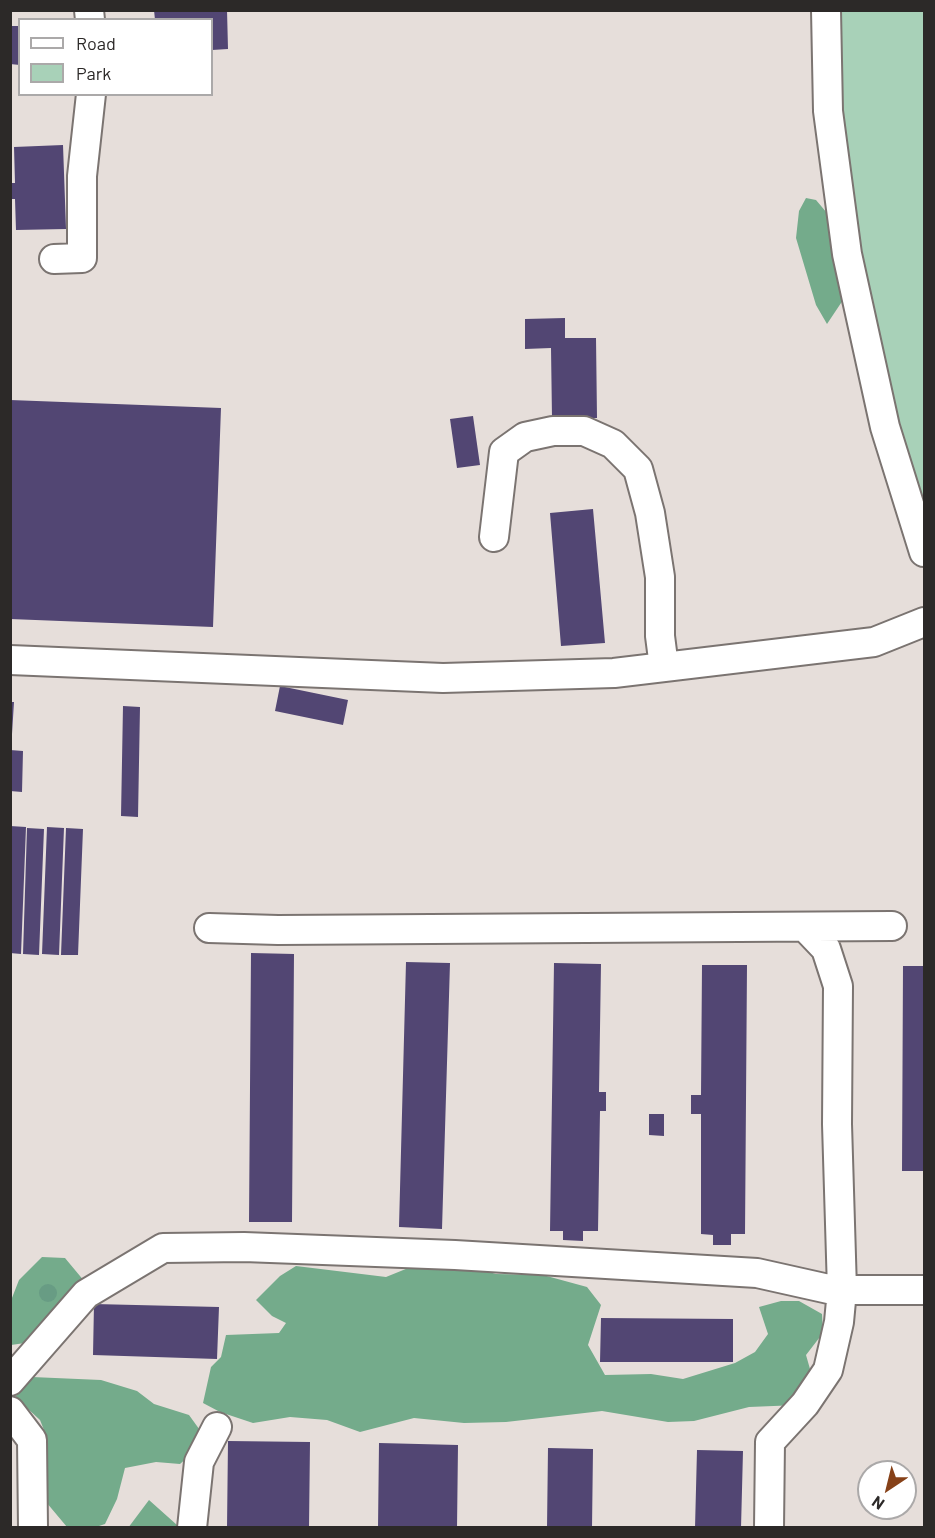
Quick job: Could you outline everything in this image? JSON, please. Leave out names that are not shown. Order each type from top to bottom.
[{"type":"street","points":[[826,10],[828,111],[848,254],[885,427],[924,552]]},
{"type":"street","points":[[54,259],[82,258],[82,176],[91,96]]},
{"type":"street","points":[[494,537],[504,452],[525,437],[554,430],[584,431],[613,444],[638,469],[650,513],[660,577],[660,636],[663,667]]},
{"type":"street","points":[[10,660],[443,678],[614,673],[874,642],[924,622]]},
{"type":"street","points":[[209,928],[278,930],[891,926]]},
{"type":"street","points":[[770,1527],[770,1442],[805,1404],[828,1370],[839,1322],[842,1290],[837,1124],[838,986],[826,949],[806,927]]},
{"type":"street","points":[[10,1381],[86,1294],[163,1248],[244,1247],[455,1255],[757,1273],[842,1290],[924,1290]]},
{"type":"street","points":[[10,1411],[32,1440],[33,1527]]},
{"type":"street","points":[[192,1527],[199,1462],[217,1427]]},
{"type":"green space","points":[[840,11],[924,11],[924,533],[877,360],[836,84]]},
{"type":"green space","points":[[806,198],[816,200],[827,213],[834,231],[843,300],[827,324],[816,305],[796,238],[799,211]]},
{"type":"green space","points":[[42,1257],[65,1258],[85,1282],[25,1343],[11,1345],[10,1303],[19,1280]]},
{"type":"green space","points":[[428,1260],[458,1263],[496,1274],[543,1275],[587,1287],[601,1305],[588,1345],[605,1375],[651,1374],[683,1379],[735,1363],[755,1352],[768,1334],[759,1307],[781,1301],[799,1301],[822,1314],[823,1333],[806,1355],[814,1383],[798,1405],[749,1407],[694,1421],[668,1422],[602,1411],[506,1422],[464,1423],[414,1418],[360,1432],[327,1420],[290,1417],[253,1423],[220,1412],[203,1403],[211,1367],[221,1357],[226,1335],[279,1333],[286,1323],[272,1316],[256,1300],[280,1276],[296,1266],[386,1277]]},
{"type":"green space","points":[[32,1377],[101,1380],[137,1391],[154,1404],[189,1415],[202,1433],[198,1448],[180,1464],[156,1462],[125,1468],[117,1499],[105,1524],[96,1527],[67,1527],[41,1496],[46,1435],[40,1420],[15,1397]]},
{"type":"green space","points":[[149,1500],[177,1525],[178,1527],[128,1528]]},
{"type":"building","points":[[154,10],[227,10],[228,49],[213,50],[213,18],[155,18]]},
{"type":"building","points":[[10,26],[18,26],[18,65],[10,64]]},
{"type":"building","points":[[63,145],[66,229],[16,230],[15,199],[10,199],[10,183],[15,183],[14,147]]},
{"type":"building","points":[[565,318],[565,338],[596,338],[597,418],[552,418],[551,348],[525,349],[525,319]]},
{"type":"building","points":[[10,400],[221,408],[213,627],[10,619]]},
{"type":"building","points":[[473,416],[480,465],[457,468],[450,419]]},
{"type":"building","points":[[593,509],[605,643],[561,646],[550,513]]},
{"type":"building","points":[[280,686],[348,700],[343,725],[275,711]]},
{"type":"building","points":[[10,702],[14,702],[12,734],[10,734]]},
{"type":"building","points":[[123,706],[140,707],[138,817],[121,816]]},
{"type":"building","points":[[10,750],[23,751],[22,792],[10,791]]},
{"type":"building","points":[[10,826],[26,827],[21,954],[10,953]]},
{"type":"building","points":[[47,827],[64,828],[59,955],[42,954]]},
{"type":"building","points":[[27,828],[44,829],[39,955],[23,954]]},
{"type":"building","points":[[66,828],[83,829],[78,955],[61,955]]},
{"type":"building","points":[[251,953],[294,954],[292,1222],[249,1222]]},
{"type":"building","points":[[406,962],[450,963],[442,1229],[399,1227]]},
{"type":"building","points":[[554,963],[601,964],[599,1092],[606,1092],[606,1111],[600,1111],[598,1231],[583,1231],[583,1241],[563,1240],[563,1231],[550,1231]]},
{"type":"building","points":[[702,965],[747,965],[745,1234],[731,1234],[731,1245],[713,1245],[713,1235],[701,1234],[701,1114],[691,1114],[691,1095],[701,1095]]},
{"type":"building","points":[[903,966],[924,966],[924,1171],[902,1171]]},
{"type":"building","points":[[649,1114],[664,1114],[664,1136],[649,1135]]},
{"type":"building","points":[[94,1304],[219,1307],[217,1359],[93,1355]]},
{"type":"building","points":[[601,1318],[733,1319],[733,1362],[600,1362]]},
{"type":"building","points":[[228,1441],[310,1442],[309,1528],[227,1528]]},
{"type":"building","points":[[379,1443],[458,1445],[457,1528],[378,1528]]},
{"type":"building","points":[[548,1448],[593,1449],[592,1528],[547,1528]]},
{"type":"building","points":[[697,1450],[743,1451],[741,1528],[695,1528]]}]
